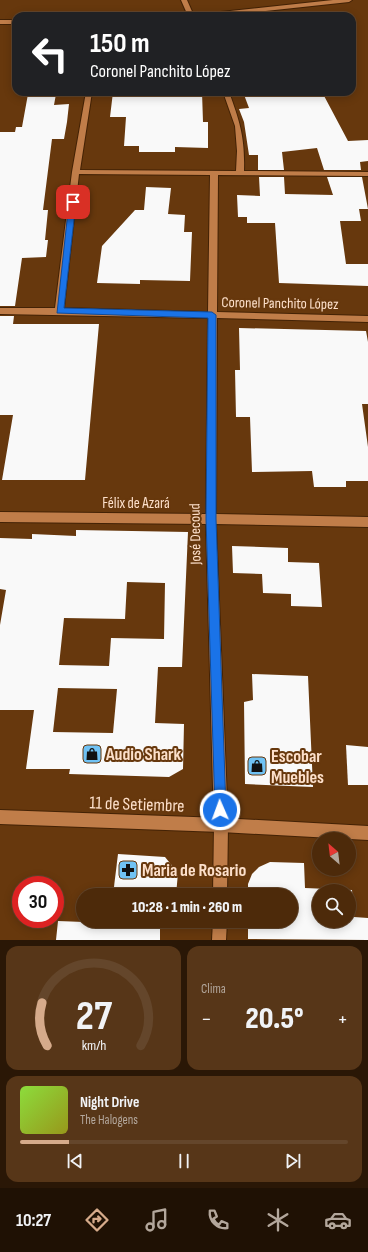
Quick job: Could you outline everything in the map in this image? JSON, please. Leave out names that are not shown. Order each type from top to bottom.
[{"type":"street","points":[[184,0],[190,12]]},
{"type":"street","points":[[239,12],[349,0]]},
{"type":"street","points":[[0,22],[12,22]]},
{"type":"street","points":[[59,311],[76,172],[88,96]]},
{"type":"street","points":[[227,96],[238,126],[241,151],[240,173]]},
{"type":"street","points":[[76,172],[368,174]]},
{"type":"street","name":"José Decoud","points":[[214,172],[211,519],[221,825],[220,888]]},
{"type":"street","name":"Coronel Panchito López","points":[[0,311],[59,311],[368,319]]},
{"type":"street","name":"Félix de Azará","points":[[0,517],[368,522]]},
{"type":"street","name":"11 de Setiembre","points":[[0,817],[221,825],[368,833]]},
{"type":"street","points":[[219,940],[220,928]]},
{"type":"building","points":[[28,96],[56,96],[54,105],[69,104],[64,139],[52,139],[43,210],[48,210],[45,240],[48,240],[46,257],[22,258],[15,306],[0,306],[0,132],[15,132],[16,127],[22,127]]},
{"type":"building","points":[[113,96],[202,96],[203,122],[208,122],[208,148],[175,147],[175,152],[139,152],[139,146],[124,146],[126,117],[110,117]]},
{"type":"building","points":[[244,96],[324,96],[348,141],[368,140],[368,161],[360,162],[361,170],[324,170],[317,148],[282,152],[284,170],[258,170],[258,155],[249,155],[244,122],[239,109],[249,108]]},
{"type":"building","points":[[259,177],[284,177],[285,194],[333,195],[327,177],[362,177],[368,209],[359,209],[361,221],[340,221],[346,264],[368,264],[368,286],[279,283],[275,223],[247,223],[247,217],[238,217],[237,195],[260,196]]},
{"type":"building","points":[[146,187],[171,188],[168,214],[185,215],[184,232],[192,232],[190,281],[140,280],[140,284],[97,283],[102,246],[135,210],[144,210]]},
{"type":"building","points":[[0,316],[14,316],[13,324],[99,324],[85,480],[2,480],[13,415],[0,415]]},
{"type":"building","points":[[239,328],[366,331],[368,342],[368,404],[362,404],[368,447],[368,481],[346,481],[346,487],[314,487],[312,471],[252,472],[250,417],[236,417],[235,370],[240,370]]},
{"type":"building","points":[[76,530],[188,532],[182,667],[158,667],[155,723],[184,724],[183,769],[169,777],[69,774],[70,769],[26,769],[34,710],[0,710],[0,625],[6,590],[0,589],[0,538],[32,539],[32,534],[76,536]],"holes":[[[127,582],[165,583],[164,639],[111,638],[109,666],[59,665],[64,618],[125,619]],[[58,688],[117,689],[113,733],[53,732]]]},
{"type":"building","points":[[232,546],[288,548],[288,562],[319,563],[322,607],[291,606],[291,594],[263,593],[262,574],[233,573]]},
{"type":"building","points":[[252,674],[308,676],[313,787],[245,784],[244,702],[253,700]]},
{"type":"building","points":[[346,745],[368,747],[368,785],[348,785]]},
{"type":"building","points":[[118,854],[165,857],[178,873],[177,888],[114,888]]},
{"type":"building","points":[[270,862],[304,863],[305,888],[312,888],[312,928],[356,928],[356,917],[368,918],[368,940],[248,939],[248,928],[298,928],[298,888],[248,888],[252,874],[259,867]]},
{"type":"building","points":[[64,921],[76,922],[76,928],[160,928],[160,940],[56,940],[57,928],[64,928]]},
{"type":"place","name":"Audio Shark","points":[[92,754]]},
{"type":"place","name":"Escobar Muebles","points":[[257,766]]},
{"type":"place","name":"Maria de Rosario","points":[[128,870]]},
{"type":"route","points":[[73,202],[59,311],[212,315],[211,519],[220,810]]}]
